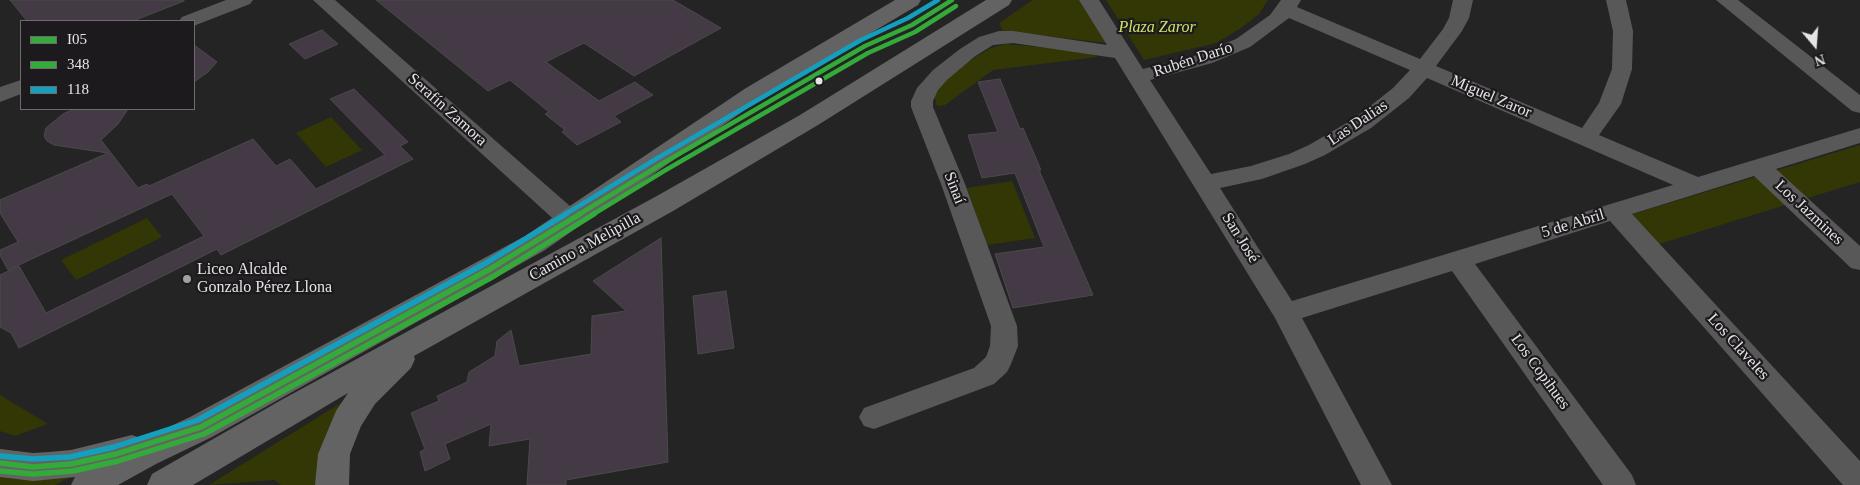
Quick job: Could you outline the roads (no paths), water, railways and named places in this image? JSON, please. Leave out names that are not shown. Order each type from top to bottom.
[{"type":"main road","name":"Camino a Melipilla","points":[[88,485],[144,454],[200,427],[490,269],[570,220],[754,93],[910,0]]},
{"type":"main road","name":"Camino a Melipilla","points":[[164,485],[294,408],[664,204],[800,125],[1001,0]]},
{"type":"main road","points":[[332,485],[332,472],[339,437],[356,406],[386,372],[432,331]]},
{"type":"main road","points":[[0,463],[33,467],[70,464],[116,454],[200,427]]},
{"type":"street","points":[[192,20],[243,0]]},
{"type":"street","name":"Serafín Zamora","points":[[323,0],[570,220]]},
{"type":"street","name":"San José","points":[[1089,0],[1206,183],[1286,313],[1377,485]]},
{"type":"street","name":"Las Dalias","points":[[1206,183],[1276,167],[1317,150],[1363,123],[1387,105],[1424,68],[1452,31],[1459,18],[1463,0]]},
{"type":"street","points":[[1586,138],[1610,104],[1622,69],[1623,31],[1616,0]]},
{"type":"street","points":[[1726,0],[1860,106]]},
{"type":"street","name":"Miguel Zaror","points":[[1288,4],[1424,68],[1697,186]]},
{"type":"street","name":"Rubén Darío","points":[[1138,77],[1185,66],[1224,52],[1260,32],[1288,4]]},
{"type":"street","name":"Sinaí","points":[[874,416],[984,376],[997,364],[1004,346],[1004,326],[953,184],[922,108],[922,101],[928,88],[960,58],[986,41],[999,37],[1013,37],[1122,53]]},
{"type":"street","points":[[0,95],[20,87]]},
{"type":"street","name":"5 de Abril","points":[[1286,313],[1860,134]]},
{"type":"street","name":"Los Jazmines","points":[[1758,166],[1860,261]]},
{"type":"street","name":"Los Claveles","points":[[1615,211],[1860,482]]},
{"type":"street","name":"Los Copihues","points":[[1458,260],[1622,485]]},
{"type":"place","name":"Liceo Alcalde Gonzalo Pérez Llona","points":[[187,279]]},
{"type":"park label","name":"Plaza Zaror","points":[[1157,28]]}]
